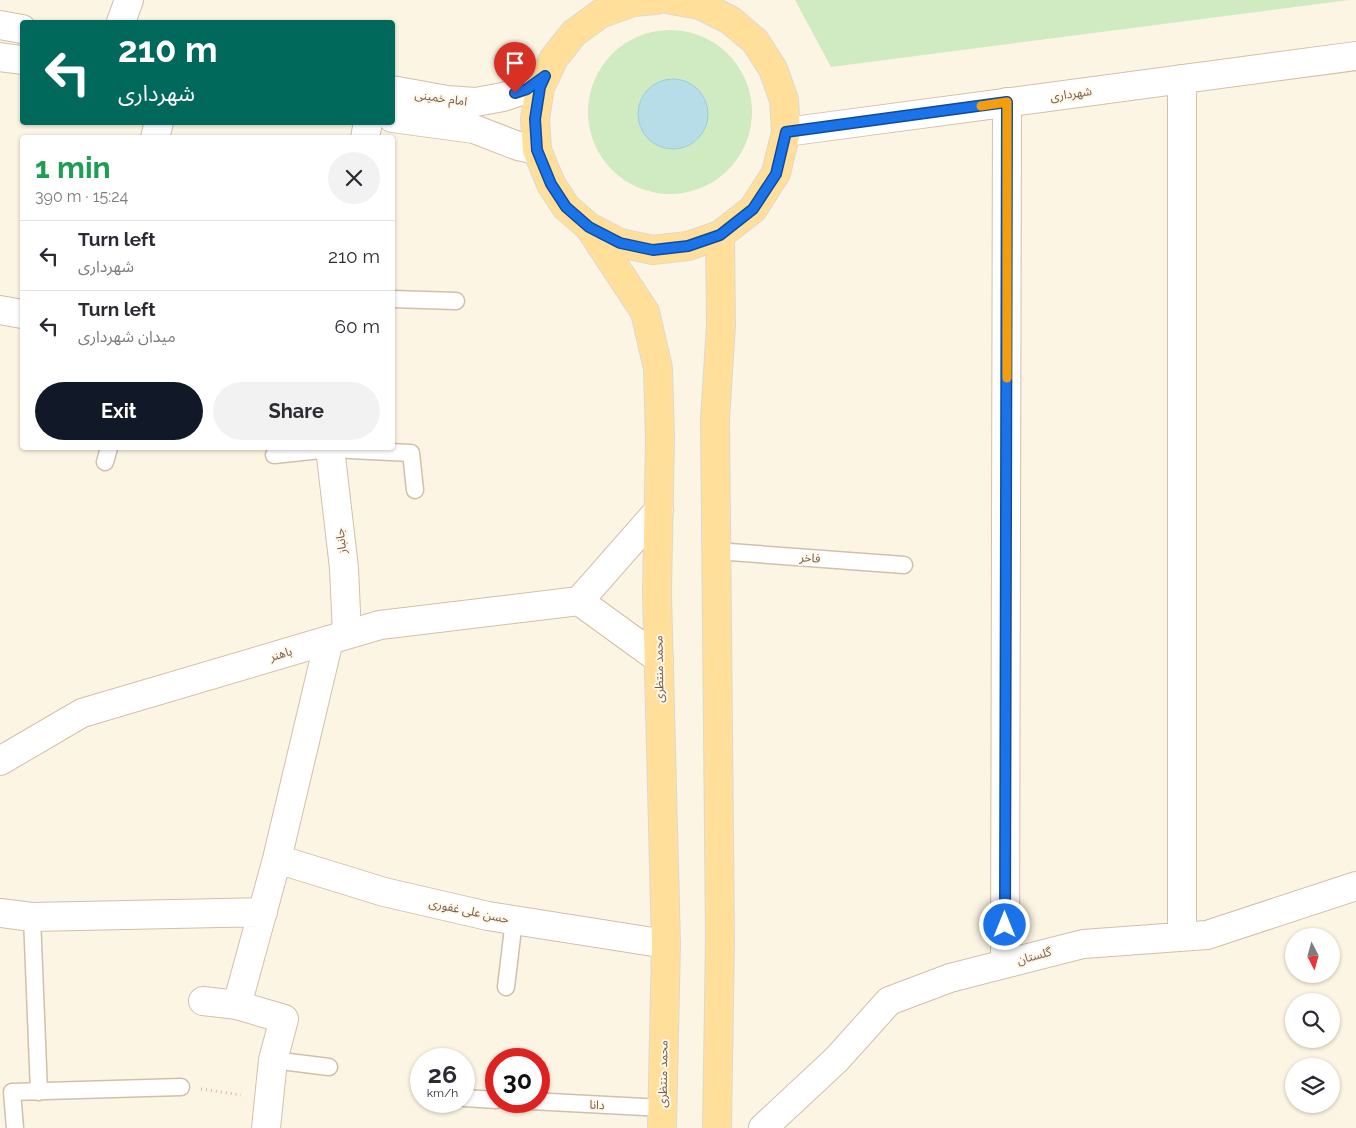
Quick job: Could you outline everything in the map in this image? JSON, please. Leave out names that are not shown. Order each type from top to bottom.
[{"type":"main road","points":[[656,0],[604,7],[574,33],[554,58],[540,87],[535,119],[537,150],[551,184],[566,207],[589,227],[620,243],[653,250],[688,246],[720,235],[753,209],[776,174],[786,132],[784,100],[773,69],[755,41],[730,20],[700,3],[671,0]]},
{"type":"main road","name":"محمد منتظری","points":[[589,227],[645,312],[658,368],[660,438],[657,592],[666,944],[663,1118]]},
{"type":"main road","points":[[717,1128],[720,938],[715,419],[721,326],[720,235]]},
{"type":"street","points":[[122,20],[129,0]]},
{"type":"street","points":[[0,25],[20,28]]},
{"type":"street","name":"شهرداری","points":[[786,132],[1356,56]]},
{"type":"street","points":[[0,57],[20,60]]},
{"type":"street","name":"امام خمینی","points":[[395,91],[447,100],[476,102],[503,97],[527,89],[545,76]]},
{"type":"street","points":[[1182,79],[1182,936]]},
{"type":"street","points":[[1005,964],[1007,102]]},
{"type":"street","points":[[395,118],[474,130],[518,146],[537,150]]},
{"type":"street","points":[[0,310],[20,314]]},
{"type":"street","name":"جانباز","points":[[237,1005],[338,637],[344,568],[330,450]]},
{"type":"street","points":[[658,510],[579,601],[659,659]]},
{"type":"street","name":"باهنر","points":[[0,761],[82,712],[380,625],[579,601]]},
{"type":"street","name":"حسن علی غفوری","points":[[278,859],[384,892],[488,916],[666,944]]},
{"type":"street","name":"گلستان","points":[[763,1128],[837,1059],[889,1001],[950,978],[1083,944],[1207,935],[1356,886]]},
{"type":"street","points":[[0,912],[32,917],[263,912]]},
{"type":"street","points":[[203,1001],[237,1005],[284,1019],[273,1060],[266,1128]]},
{"type":"lane","points":[[395,299],[456,301]]},
{"type":"lane","points":[[274,455],[314,450]]},
{"type":"lane","points":[[362,450],[411,453],[415,490]]},
{"type":"lane","name":"فاخر","points":[[716,551],[904,565]]},
{"type":"lane","points":[[32,917],[39,1092]]},
{"type":"lane","points":[[506,988],[514,920]]},
{"type":"lane","points":[[273,1060],[329,1067]]},
{"type":"lane","points":[[15,1128],[12,1092],[182,1087]]},
{"type":"lane","name":"دانا","points":[[550,1103],[663,1118]]},
{"type":"path","points":[[182,1087],[269,1099]]},
{"type":"green space","points":[[795,0],[1349,0],[831,67]]},
{"type":"green space","points":[[670,30],[694,34],[715,44],[728,54],[738,67],[748,88],[752,112],[748,136],[738,157],[728,170],[715,180],[694,190],[670,194],[646,190],[625,180],[612,170],[602,157],[592,136],[588,112],[592,88],[602,67],[612,54],[625,44],[646,34]]},
{"type":"water","points":[[673,79],[686,82],[698,89],[705,101],[708,114],[705,127],[698,139],[686,146],[673,149],[660,146],[648,139],[641,127],[638,114],[641,101],[648,89],[660,82]]},
{"type":"slow traffic","points":[[981,106],[1007,102],[1007,378]]},
{"type":"route","points":[[515,93],[527,89],[545,76],[540,87],[535,119],[537,150],[551,184],[566,207],[589,227],[620,243],[653,250],[688,246],[720,235],[753,209],[776,174],[786,132],[1007,102],[1005,925]]}]
